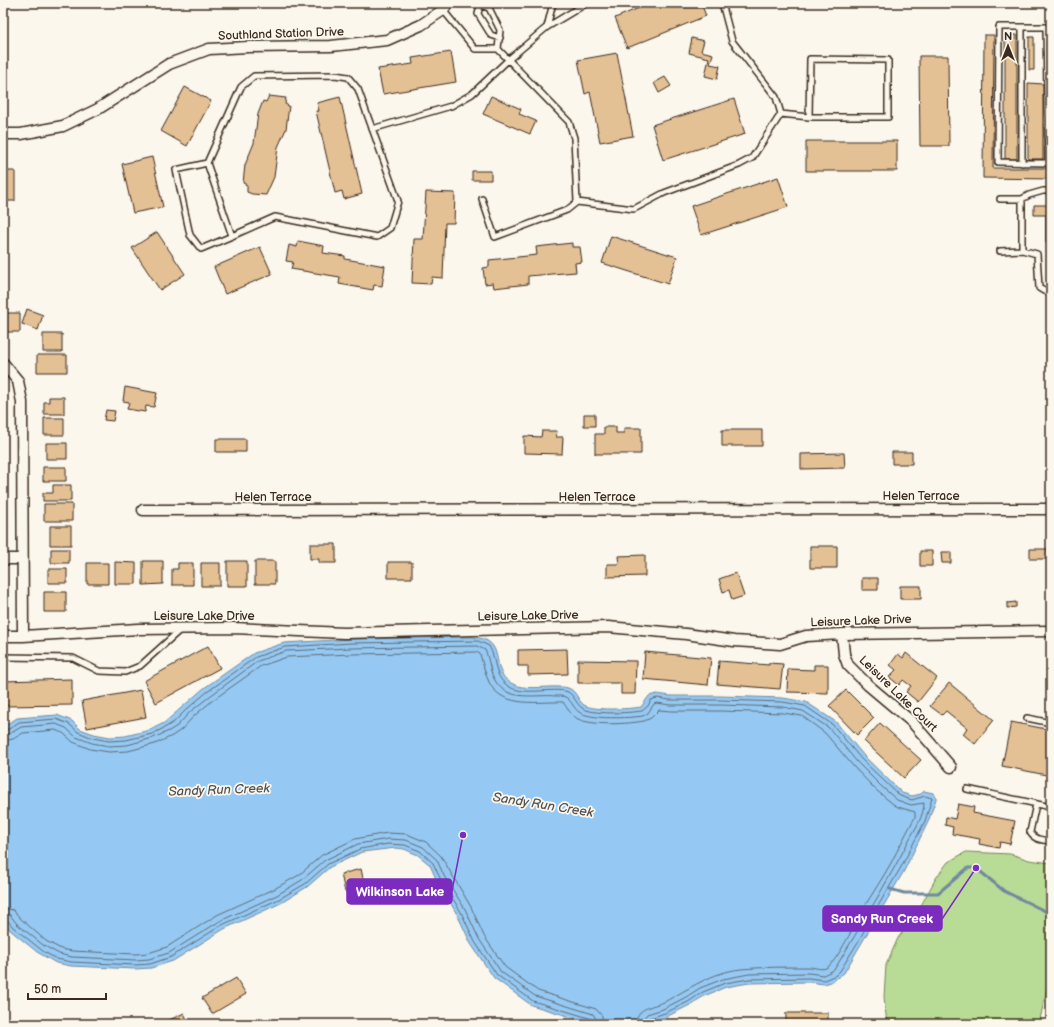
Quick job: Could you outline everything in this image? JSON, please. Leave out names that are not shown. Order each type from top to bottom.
[{"type":"street","name":"Southland Station Drive","points":[[3,134],[22,134],[63,126],[98,109],[169,64],[209,49],[331,46],[388,40],[421,25],[446,6]]},
{"type":"street","points":[[3,364],[18,382],[22,402],[22,636]]},
{"type":"street","name":"Helen Terrace","points":[[143,510],[1051,509]]},
{"type":"street","points":[[3,560],[22,559]]},
{"type":"street","name":"Leisure Lake Drive","points":[[3,636],[182,628],[234,628],[344,633],[608,627],[686,634],[734,641],[780,644],[806,636],[842,634],[1051,631]]},
{"type":"street","name":"Leisure Lake Court","points":[[842,634],[844,654],[848,665],[868,685],[912,722],[951,766]]},
{"type":"lane","points":[[547,27],[553,3]]},
{"type":"lane","points":[[372,128],[450,106],[472,94],[508,60],[547,27],[587,3]]},
{"type":"lane","points":[[482,199],[495,237],[567,210],[577,202],[634,209],[664,193],[739,165],[752,158],[781,114],[776,97],[732,41],[722,3]]},
{"type":"lane","points":[[498,49],[500,38],[500,30],[489,8],[479,4],[478,14],[491,35],[500,38]]},
{"type":"lane","points":[[446,6],[475,48],[498,49],[568,122],[574,138],[577,202]]},
{"type":"lane","points":[[999,27],[1048,27],[1048,163],[998,162],[999,27]]},
{"type":"lane","points":[[1022,27],[1022,163]]},
{"type":"lane","points":[[781,114],[809,117],[888,117],[888,60],[810,59],[809,117]]},
{"type":"lane","points":[[207,163],[176,170],[190,235],[201,249],[232,236],[275,217],[377,237],[390,228],[398,202],[358,89],[348,77],[335,75],[254,76],[241,87],[207,163],[232,236]]},
{"type":"lane","points":[[1000,199],[1022,199],[1029,195],[1043,191],[1051,191]]},
{"type":"lane","points":[[1022,199],[1022,250]]},
{"type":"lane","points":[[1000,251],[1022,250],[1036,254],[1039,288],[1044,292],[1051,293]]},
{"type":"lane","points":[[3,657],[73,658],[99,671],[125,672],[140,666],[182,628]]},
{"type":"lane","points":[[1027,718],[1051,723]]},
{"type":"lane","points":[[967,789],[1051,807]]},
{"type":"lane","points":[[1036,804],[1030,832],[1035,838],[1051,841]]},
{"type":"green space","points":[[966,852],[1011,854],[1029,860],[1051,863],[1051,970],[1039,1024],[887,1024],[884,997],[886,965],[898,938],[918,911],[936,878],[948,862]]},
{"type":"water","points":[[472,637],[483,639],[490,643],[495,649],[500,671],[511,683],[528,688],[568,688],[573,691],[584,705],[589,707],[612,709],[641,707],[649,696],[657,694],[671,696],[783,698],[806,702],[836,722],[864,756],[902,793],[912,796],[921,794],[924,791],[933,793],[936,799],[928,822],[904,871],[844,973],[831,982],[824,984],[809,982],[749,983],[726,987],[704,996],[666,1017],[644,1024],[597,1024],[588,1022],[531,1005],[494,978],[471,944],[457,914],[436,879],[430,865],[418,855],[404,849],[396,848],[362,852],[330,867],[307,887],[281,903],[224,929],[173,961],[151,968],[135,969],[71,966],[56,963],[37,952],[10,930],[3,921],[3,727],[17,718],[57,715],[72,721],[80,729],[94,734],[110,737],[125,736],[150,730],[164,723],[204,688],[254,653],[284,643],[352,639]]},
{"type":"building","points":[[651,3],[701,3],[706,16],[627,48],[615,18]]},
{"type":"building","points":[[984,35],[994,35],[993,168],[1051,168],[1051,179],[983,178]]},
{"type":"building","points":[[1005,35],[1017,35],[1017,159],[1005,159]]},
{"type":"building","points":[[1029,37],[1034,37],[1034,70],[1029,70]]},
{"type":"building","points":[[692,38],[704,41],[701,51],[713,54],[710,64],[720,66],[717,79],[705,76],[709,58],[689,53]]},
{"type":"building","points":[[451,52],[456,82],[383,94],[378,69],[413,64],[412,58]]},
{"type":"building","points":[[617,53],[633,136],[600,142],[590,92],[585,94],[578,60]]},
{"type":"building","points":[[919,56],[948,56],[949,146],[920,146]]},
{"type":"building","points":[[665,77],[671,86],[659,93],[654,83]]},
{"type":"building","points":[[1028,83],[1043,84],[1043,159],[1028,159]]},
{"type":"building","points":[[185,87],[211,101],[187,146],[161,131]]},
{"type":"building","points":[[269,96],[286,98],[285,104],[289,106],[286,129],[278,147],[274,177],[266,195],[252,194],[247,192],[247,185],[243,183],[245,165],[254,143],[258,114],[263,101],[266,102]]},
{"type":"building","points":[[491,96],[521,109],[519,114],[536,121],[530,134],[483,114]]},
{"type":"building","points":[[340,97],[362,194],[344,199],[342,191],[335,193],[316,111],[319,111],[317,103]]},
{"type":"building","points":[[734,99],[745,134],[663,160],[652,125]]},
{"type":"building","points":[[806,141],[897,141],[897,171],[806,171]]},
{"type":"building","points":[[152,157],[163,207],[133,213],[122,164]]},
{"type":"building","points":[[3,171],[15,171],[15,201],[3,201]]},
{"type":"building","points":[[472,171],[491,171],[491,180],[472,180]]},
{"type":"building","points":[[778,177],[788,207],[701,235],[691,206]]},
{"type":"building","points":[[1048,191],[1051,191],[1051,243],[1046,243],[1046,215],[1034,215],[1034,205],[1048,205]]},
{"type":"building","points":[[426,192],[455,193],[454,223],[445,223],[443,278],[432,277],[431,284],[412,283],[414,239],[423,239]]},
{"type":"building","points":[[157,232],[185,274],[160,290],[132,248]]},
{"type":"building","points":[[611,236],[677,257],[668,284],[602,263]]},
{"type":"building","points":[[298,241],[324,246],[323,253],[345,256],[345,259],[385,266],[382,286],[374,285],[373,290],[339,284],[340,277],[291,269],[293,262],[286,261],[289,245],[297,247]]},
{"type":"building","points":[[572,243],[572,247],[580,247],[582,262],[575,263],[576,272],[528,276],[528,284],[494,288],[493,283],[485,284],[483,268],[489,267],[489,260],[537,255],[536,247]]},
{"type":"building","points":[[260,247],[272,274],[225,294],[214,267]]},
{"type":"building","points":[[27,309],[43,315],[38,330],[22,324]]},
{"type":"building","points":[[3,313],[20,313],[20,332],[3,332]]},
{"type":"building","points":[[43,334],[62,334],[62,352],[43,352]]},
{"type":"building","points":[[37,355],[67,355],[67,372],[37,372]]},
{"type":"building","points":[[125,387],[157,393],[154,407],[146,406],[145,412],[127,409],[129,402],[123,401]]},
{"type":"building","points":[[49,397],[64,397],[64,414],[44,414],[44,402],[49,402]]},
{"type":"building","points":[[106,410],[115,411],[113,421],[104,420]]},
{"type":"building","points":[[584,414],[595,414],[595,426],[584,426]]},
{"type":"building","points":[[44,418],[64,418],[64,435],[44,435]]},
{"type":"building","points":[[604,427],[616,427],[616,433],[624,433],[624,428],[641,428],[641,454],[595,454],[595,434],[604,434]]},
{"type":"building","points":[[722,430],[762,430],[762,446],[722,446]]},
{"type":"building","points":[[542,431],[557,431],[556,437],[563,437],[562,454],[524,453],[524,436],[541,437]]},
{"type":"building","points":[[216,439],[246,439],[246,452],[216,452]]},
{"type":"building","points":[[46,443],[67,443],[67,459],[46,459]]},
{"type":"building","points":[[892,452],[912,452],[912,464],[892,464]]},
{"type":"building","points":[[844,453],[845,468],[801,469],[801,454]]},
{"type":"building","points":[[43,467],[66,467],[66,481],[43,481]]},
{"type":"building","points":[[53,485],[71,485],[71,501],[43,501],[43,493],[53,493]]},
{"type":"building","points":[[44,504],[72,504],[72,521],[44,521]]},
{"type":"building","points":[[50,526],[71,526],[71,545],[50,545]]},
{"type":"building","points":[[310,544],[336,544],[336,563],[319,563],[319,559],[310,559]]},
{"type":"building","points":[[810,546],[837,546],[837,568],[810,568]]},
{"type":"building","points":[[51,549],[69,549],[69,563],[51,563]]},
{"type":"building","points":[[1030,549],[1049,549],[1049,559],[1030,559]]},
{"type":"building","points":[[920,551],[932,551],[932,566],[920,566]]},
{"type":"building","points":[[941,552],[951,552],[951,563],[942,563]]},
{"type":"building","points":[[645,555],[645,576],[607,577],[607,564],[619,564],[618,556]]},
{"type":"building","points":[[143,561],[163,561],[163,584],[143,585]]},
{"type":"building","points":[[227,561],[247,561],[247,586],[227,586]]},
{"type":"building","points":[[255,561],[275,561],[275,584],[255,584]]},
{"type":"building","points":[[115,562],[136,563],[136,584],[115,584]]},
{"type":"building","points":[[388,562],[412,562],[412,578],[388,578]]},
{"type":"building","points":[[87,563],[108,563],[108,584],[87,584]]},
{"type":"building","points":[[178,563],[193,563],[193,585],[172,585],[172,569],[178,569]]},
{"type":"building","points":[[201,563],[220,563],[220,586],[201,586]]},
{"type":"building","points":[[48,569],[67,569],[67,583],[48,583]]},
{"type":"building","points":[[736,573],[744,596],[732,600],[729,590],[723,592],[719,579]]},
{"type":"building","points":[[862,578],[878,578],[878,590],[862,590]]},
{"type":"building","points":[[900,586],[921,586],[921,599],[900,599]]},
{"type":"building","points":[[44,592],[66,592],[66,612],[44,612]]},
{"type":"building","points":[[1016,602],[1016,607],[1007,608],[1007,603]]},
{"type":"building","points":[[208,646],[220,668],[156,703],[144,681]]},
{"type":"building","points":[[567,649],[568,674],[528,675],[528,666],[518,666],[518,650]]},
{"type":"building","points":[[645,652],[711,658],[708,685],[643,679]]},
{"type":"building","points":[[906,653],[937,678],[918,702],[906,692],[911,686],[903,680],[899,685],[889,677],[896,670],[890,665],[898,654],[903,658]]},
{"type":"building","points":[[578,660],[636,661],[635,694],[621,694],[621,683],[578,683]]},
{"type":"building","points":[[719,661],[769,665],[769,663],[783,664],[780,689],[717,684]]},
{"type":"building","points":[[814,665],[828,665],[828,693],[787,692],[788,669],[814,670]]},
{"type":"building","points":[[72,679],[72,705],[3,706],[3,681]]},
{"type":"building","points":[[949,683],[994,720],[975,744],[963,734],[967,728],[946,711],[942,715],[930,706]]},
{"type":"building","points":[[141,690],[146,717],[87,728],[82,701]]},
{"type":"building","points":[[846,690],[874,718],[857,735],[829,706]]},
{"type":"building","points":[[1011,722],[1051,730],[1051,776],[1002,766]]},
{"type":"building","points":[[880,723],[921,760],[904,778],[864,741]]},
{"type":"building","points":[[958,804],[974,807],[973,813],[1015,821],[1010,844],[1000,842],[999,848],[979,844],[980,839],[952,834],[953,827],[945,825],[946,817],[955,819]]},
{"type":"building","points":[[361,869],[365,887],[345,892],[341,874]]},
{"type":"building","points":[[236,978],[246,994],[212,1014],[202,998]]},
{"type":"building","points":[[184,1013],[189,1024],[161,1024]]},
{"type":"building","points":[[786,1013],[828,1013],[828,1024],[786,1024]]},
{"type":"waterway","name":"Sandy Run Creek","points":[[890,889],[904,893],[938,893],[968,868],[976,868],[1004,891],[1051,914]]},
{"type":"place","name":"Wilkinson Lake","points":[[463,835]]},
{"type":"place","name":"Sandy Run Creek","points":[[976,868]]}]
